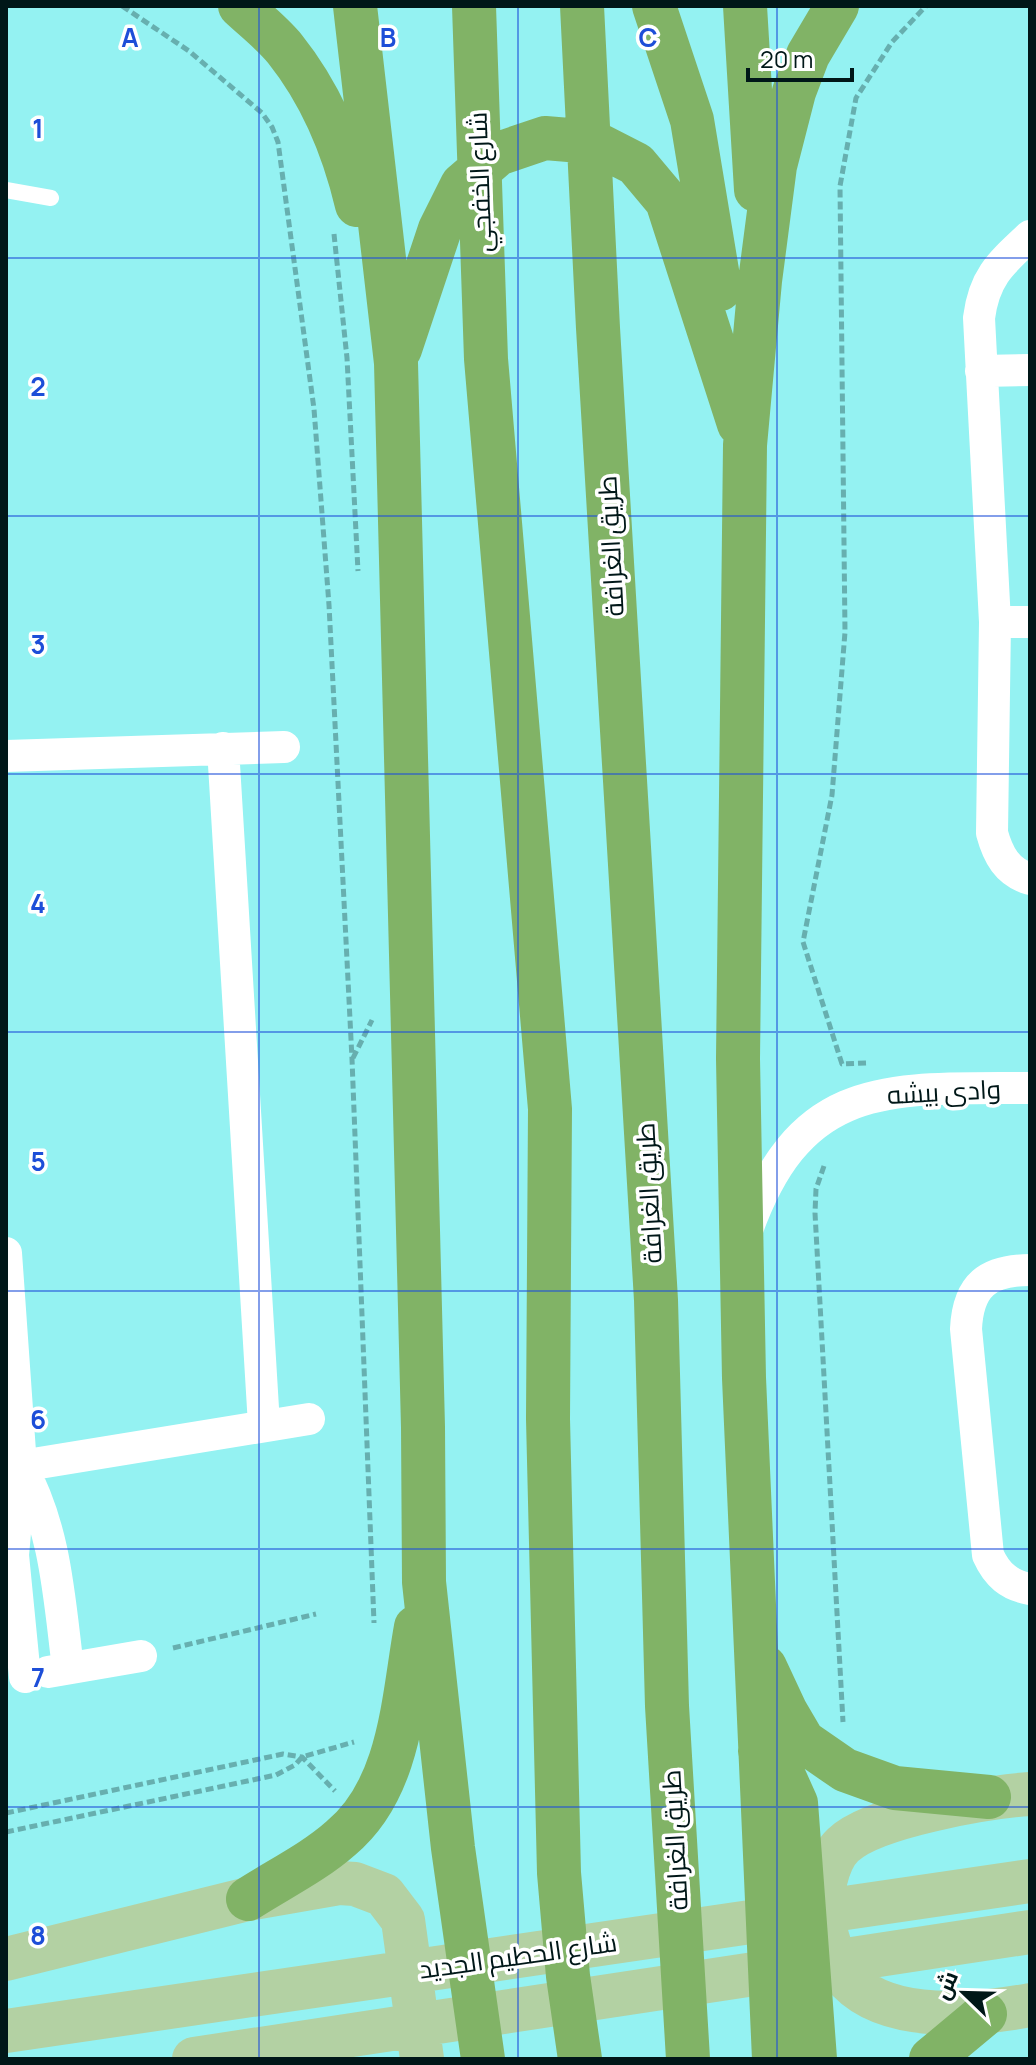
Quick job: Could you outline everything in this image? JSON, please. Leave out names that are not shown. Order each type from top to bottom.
[{"type":"highway","points":[[240,6],[284,48],[326,115],[347,165],[396,363]]},
{"type":"highway","points":[[355,6],[396,363],[423,1427],[424,1582],[453,1848],[483,2059]]},
{"type":"highway","name":"شارع الخفجي","points":[[474,6],[486,359],[550,1109],[548,1419],[559,1873],[568,1976],[580,2059]]},
{"type":"highway","name":"طريق الغرافة","points":[[582,6],[655,1284],[667,1706],[688,2059]]},
{"type":"highway","points":[[654,6],[692,120],[745,445]]},
{"type":"highway","points":[[745,6],[760,281]]},
{"type":"highway","points":[[774,2059],[744,1378],[739,983],[745,445],[760,281],[775,166],[784,125],[808,55],[837,6]]},
{"type":"highway","points":[[396,363],[440,229],[462,185],[498,154],[545,138],[593,142],[636,164],[667,201],[745,445]]},
{"type":"highway","points":[[248,1899],[343,1837],[360,1818],[379,1788],[391,1761],[424,1582]]},
{"type":"highway","points":[[756,1648],[803,1741],[845,1770],[895,1788],[1010,1795]]},
{"type":"highway","points":[[760,1751],[782,1772],[796,1803],[815,2059]]},
{"type":"highway","points":[[931,2059],[985,2014]]},
{"type":"main road","points":[[1010,1795],[875,1825],[842,1846],[828,1873],[822,1899],[829,1943],[847,1979],[870,1998],[905,2009],[985,2014],[1030,2005]]},
{"type":"main road","name":"شارع الحطيم الجديد","points":[[6,2031],[1030,1881]]},
{"type":"main road","points":[[6,1959],[248,1899],[339,1883],[370,1888],[384,1895],[403,1920],[422,2059]]},
{"type":"main road","name":"شارع الحطيم الجديد","points":[[194,2059],[1030,1932]]},
{"type":"street","points":[[1030,236],[1000,264],[988,281],[981,299],[979,318],[995,622],[992,833],[997,852],[1009,868],[1030,879]]},
{"type":"street","points":[[981,371],[1030,370]]},
{"type":"street","points":[[995,622],[1030,622]]},
{"type":"street","points":[[6,756],[284,747]]},
{"type":"street","points":[[223,748],[264,1425]]},
{"type":"street","name":"وادى بيشه","points":[[742,1244],[773,1170],[807,1130],[828,1115],[876,1095],[922,1089],[1030,1088]]},
{"type":"street","points":[[6,1253],[21,1466],[13,1555],[16,1679],[141,1656]]},
{"type":"street","points":[[1030,1270],[1006,1271],[988,1278],[974,1292],[967,1310],[966,1329],[988,1555],[1004,1579],[1030,1589]]},
{"type":"street","points":[[21,1466],[309,1419]]},
{"type":"street","points":[[21,1466],[34,1489],[51,1540],[68,1668]]},
{"type":"lane","points":[[6,190],[51,198]]},
{"type":"path","points":[[122,6],[189,51],[262,113],[278,142],[314,409],[329,605],[352,1059],[375,1632]]},
{"type":"path","points":[[873,1063],[842,1064],[803,942],[832,795],[845,632],[840,186],[856,98],[892,42],[926,6]]},
{"type":"path","points":[[333,223],[347,358],[359,573]]},
{"type":"path","points":[[352,1059],[376,1006]]},
{"type":"path","points":[[830,1156],[823,1166],[816,1189],[815,1213],[845,1770]]},
{"type":"path","points":[[141,1656],[316,1614]]},
{"type":"path","points":[[6,1813],[283,1754],[302,1757],[355,1742],[364,1736]]},
{"type":"path","points":[[302,1757],[338,1794]]},
{"type":"path","points":[[6,1832],[276,1775],[295,1765],[302,1757]]}]
